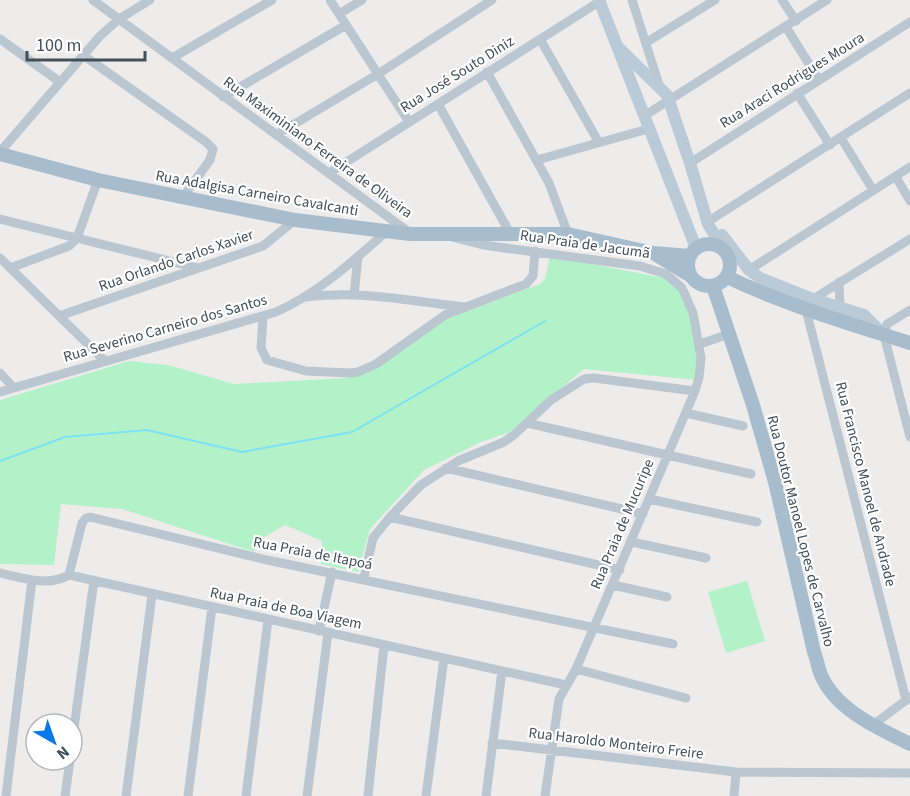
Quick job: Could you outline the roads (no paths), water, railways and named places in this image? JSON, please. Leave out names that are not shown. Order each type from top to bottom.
[{"type":"main road","points":[[600,0],[693,252],[688,270],[691,276],[702,285],[713,286],[727,277]]},
{"type":"main road","points":[[616,45],[660,88],[670,101],[708,224],[729,259],[727,277]]},
{"type":"main road","name":"Rua Adalgisa Carneiro Cavalcanti","points":[[1,149],[98,180],[295,220],[410,234],[568,234],[653,253],[693,252]]},
{"type":"main road","points":[[702,207],[748,270],[809,305],[840,307],[864,315],[884,335]]},
{"type":"main road","points":[[693,252],[709,244],[723,249]]},
{"type":"main road","name":"Rua Adalgisa Carneiro Cavalcanti","points":[[653,253],[691,276]]},
{"type":"main road","points":[[727,277],[762,293],[809,305],[910,344]]},
{"type":"main road","name":"Rua Doutor Manoel Lopes de Carvalho","points":[[713,286],[753,405],[775,482],[814,652],[822,676],[841,702],[873,725],[910,744]]},
{"type":"street","name":"Rua Maximiniano Ferreira de Oliveira","points":[[93,0],[410,234]]},
{"type":"street","points":[[1,149],[100,36],[119,19],[150,0]]},
{"type":"street","points":[[172,58],[272,0]]},
{"type":"street","points":[[330,0],[409,122]]},
{"type":"street","points":[[339,14],[362,0]]},
{"type":"street","points":[[276,135],[378,74],[492,0]]},
{"type":"street","name":"Rua José Souto Diniz","points":[[329,173],[600,0]]},
{"type":"street","points":[[632,0],[660,88]]},
{"type":"street","points":[[647,42],[716,0]]},
{"type":"street","points":[[782,0],[796,21]]},
{"type":"street","points":[[644,116],[828,0]]},
{"type":"street","name":"Rua Araci Rodrigues Moura","points":[[690,163],[910,22]]},
{"type":"street","points":[[223,97],[346,25]]},
{"type":"street","points":[[786,27],[819,80]]},
{"type":"street","points":[[0,39],[60,82]]},
{"type":"street","points":[[540,39],[598,141]]},
{"type":"street","points":[[83,56],[213,149],[210,160],[183,197]]},
{"type":"street","points":[[487,72],[549,183],[568,234]]},
{"type":"street","points":[[797,93],[830,145]]},
{"type":"street","points":[[712,219],[910,93]]},
{"type":"street","points":[[438,104],[511,235]]},
{"type":"street","points":[[537,160],[598,141],[648,129]]},
{"type":"street","points":[[841,138],[873,190]]},
{"type":"street","points":[[748,270],[910,167]]},
{"type":"street","points":[[896,177],[910,201]]},
{"type":"street","points":[[10,268],[69,246],[77,238],[98,180]]},
{"type":"street","points":[[0,219],[198,268]]},
{"type":"street","name":"Rua Orlando Carlos Xavier","points":[[59,316],[263,246],[295,220]]},
{"type":"street","name":"Rua Severino Carneiro dos Santos","points":[[0,392],[263,317],[305,298],[386,232]]},
{"type":"street","name":"Rua Praia de Jacumã","points":[[444,234],[472,243],[640,266],[666,274],[682,288],[688,297],[700,344],[699,378],[695,391]]},
{"type":"street","points":[[809,305],[839,282],[910,239]]},
{"type":"street","points":[[263,317],[261,348],[267,360],[306,370],[350,373],[367,369],[430,325],[464,307],[526,284],[533,276],[535,251]]},
{"type":"street","points":[[354,295],[358,257]]},
{"type":"street","points":[[0,258],[105,362]]},
{"type":"street","points":[[839,282],[840,307]]},
{"type":"street","points":[[305,298],[354,295],[464,307]]},
{"type":"street","name":"Rua Francisco Manoel de Andrade","points":[[809,305],[908,698]]},
{"type":"street","points":[[910,310],[887,324],[884,335],[910,437]]},
{"type":"street","points":[[700,344],[729,334]]},
{"type":"street","points":[[0,373],[14,387]]},
{"type":"street","points":[[364,578],[374,538],[421,484],[446,468],[504,442],[551,400],[584,380],[594,378],[695,391]]},
{"type":"street","name":"Rua Praia de Mucuripe","points":[[545,796],[559,699],[576,669],[620,570],[695,391]]},
{"type":"street","points":[[686,413],[743,426]]},
{"type":"street","points":[[527,423],[751,474]]},
{"type":"street","points":[[446,468],[643,513]]},
{"type":"street","points":[[649,499],[757,522]]},
{"type":"street","name":"Rua Praia de Itapoá","points":[[69,574],[81,523],[90,517],[267,560],[364,578],[673,644]]},
{"type":"street","points":[[390,517],[620,570]]},
{"type":"street","points":[[632,542],[705,558]]},
{"type":"street","points":[[307,796],[332,572]]},
{"type":"street","name":"Rua Praia de Boa Viagem","points":[[0,573],[32,580],[58,580],[69,574],[152,595],[566,685]]},
{"type":"street","points":[[6,796],[32,580]]},
{"type":"street","points":[[76,712],[94,580]]},
{"type":"street","points":[[613,585],[667,597]]},
{"type":"street","points":[[126,796],[152,595]]},
{"type":"street","points":[[188,796],[212,607]]},
{"type":"street","points":[[246,796],[268,620]]},
{"type":"street","points":[[368,796],[384,645]]},
{"type":"street","points":[[426,796],[444,658]]},
{"type":"street","points":[[576,669],[686,698]]},
{"type":"street","points":[[486,796],[502,671]]},
{"type":"street","points":[[873,725],[908,698]]},
{"type":"street","name":"Rua Haroldo Monteiro Freire","points":[[492,743],[736,772],[910,773]]},
{"type":"street","points":[[65,796],[68,772]]},
{"type":"street","points":[[734,796],[736,772]]},
{"type":"waterway","points":[[0,461],[65,437],[147,430],[242,452],[352,432],[545,321]]}]
